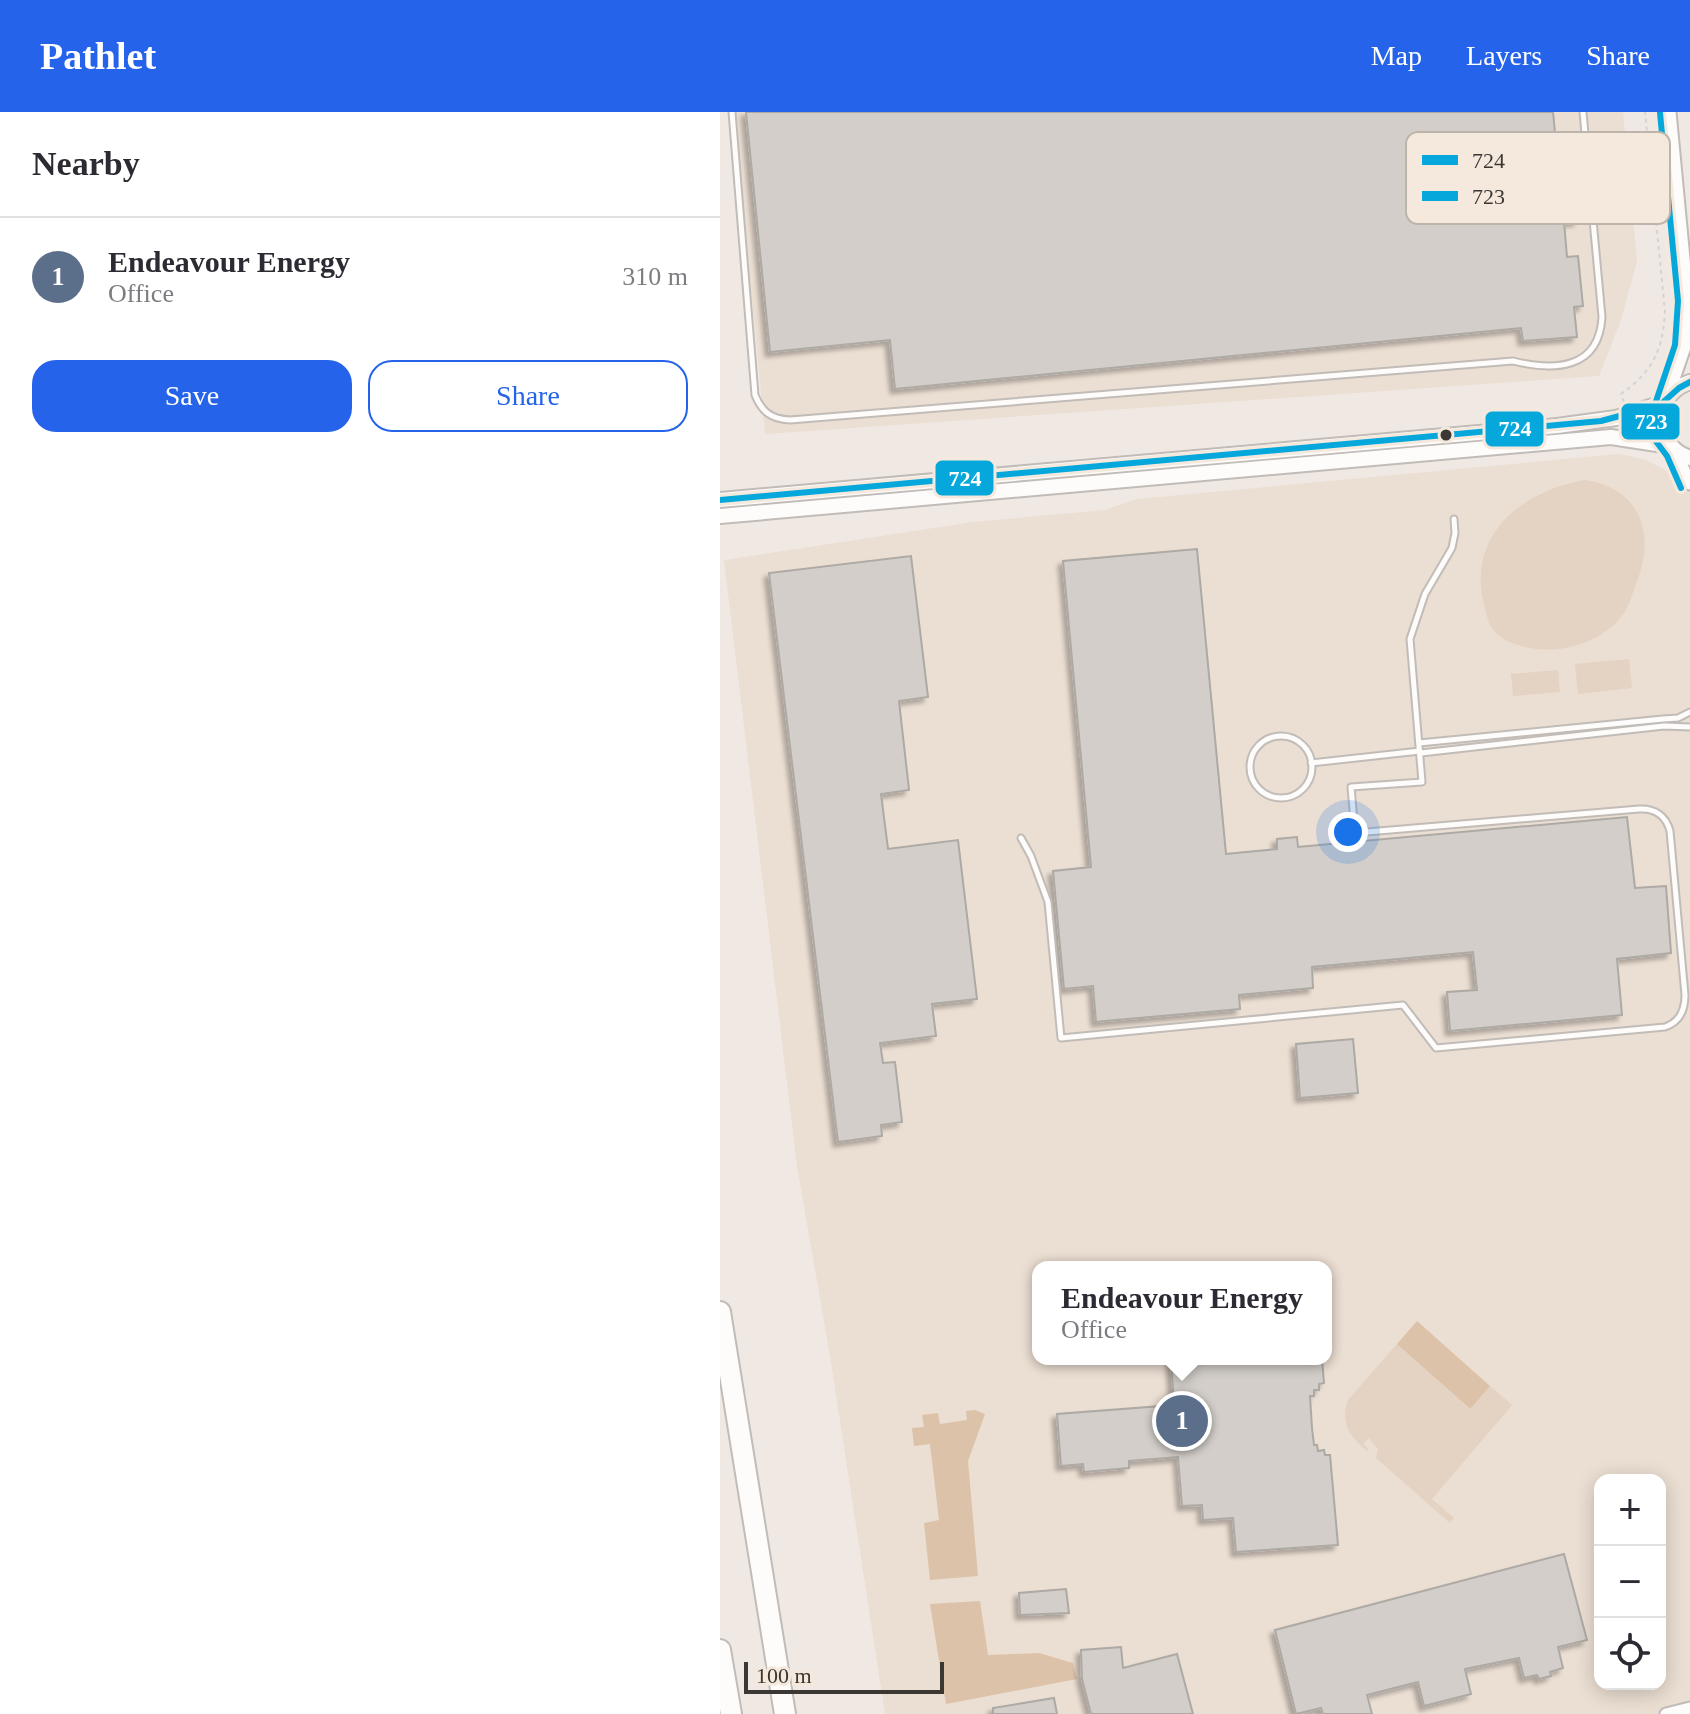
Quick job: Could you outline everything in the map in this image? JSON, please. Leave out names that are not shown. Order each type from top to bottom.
[{"type":"highway","points":[[720,1312],[785,1714]]},
{"type":"highway","points":[[720,1650],[731,1714]]},
{"type":"main road","points":[[720,500],[1557,426],[1627,416],[1666,399],[1676,388],[1690,382]]},
{"type":"main road","points":[[1666,399],[1661,425],[1673,449]]},
{"type":"main road","points":[[720,516],[1611,437],[1673,449],[1690,458]]},
{"type":"street","points":[[1666,399],[1685,347],[1689,305],[1670,112]]},
{"type":"street","points":[[1673,449],[1690,484]]},
{"type":"street","points":[[1666,1714],[1690,1708]]},
{"type":"lane","points":[[732,112],[755,395],[764,411],[777,419],[1513,361],[1537,367],[1580,361],[1593,347],[1601,328],[1593,224]]},
{"type":"lane","points":[[1583,112],[1585,132]]},
{"type":"lane","points":[[1021,838],[1048,902],[1061,1038],[1403,1005],[1436,1048],[1665,1027],[1675,1022],[1682,1013],[1685,995],[1670,831],[1661,815],[1651,809],[1355,833],[1351,787],[1422,782],[1410,639],[1425,594],[1452,548],[1454,519]]},
{"type":"lane","points":[[1311,763],[1678,718],[1690,712]]},
{"type":"lane","points":[[1420,749],[1664,726],[1690,727]]},
{"type":"lane","points":[[1278,736],[1304,746],[1311,763],[1305,785],[1287,797],[1271,796],[1259,788],[1250,767],[1258,746],[1278,736]]},
{"type":"path","points":[[1645,112],[1647,132]]},
{"type":"path","points":[[1627,416],[1621,394],[1648,370],[1663,337],[1665,311],[1656,224]]},
{"type":"shaded area","points":[[734,112],[1623,112],[1625,132],[1406,132],[1406,224],[1634,224],[1637,261],[1621,320],[1599,376],[765,434]]},
{"type":"shaded area","points":[[1619,454],[1644,459],[1669,472],[1690,475],[1690,1714],[885,1714],[831,1362],[797,1166],[724,560],[973,522],[1105,510],[1137,499]]},
{"type":"shaded area","points":[[1585,480],[1619,493],[1639,517],[1644,548],[1642,566],[1628,606],[1610,628],[1582,644],[1550,650],[1534,649],[1504,639],[1495,632],[1488,619],[1481,579],[1484,557],[1492,537],[1504,520],[1540,494]]},
{"type":"shaded area","points":[[1629,659],[1632,688],[1578,694],[1575,664]]},
{"type":"shaded area","points":[[1558,670],[1560,692],[1513,696],[1511,674]]},
{"type":"shaded area","points":[[1417,1321],[1490,1386],[1470,1409],[1397,1344]]},
{"type":"shaded area","points":[[1397,1344],[1469,1409],[1490,1386],[1512,1405],[1432,1499],[1454,1518],[1450,1523],[1376,1458],[1378,1449],[1369,1438],[1363,1444],[1369,1449],[1367,1451],[1351,1435],[1346,1423],[1348,1400]]},
{"type":"shaded area","points":[[966,1411],[985,1414],[968,1461],[978,1576],[930,1580],[924,1523],[939,1520],[930,1444],[914,1446],[912,1428],[924,1427],[922,1415],[938,1413],[940,1424],[967,1420]]},
{"type":"shaded area","points":[[980,1601],[988,1655],[1039,1653],[1073,1663],[1077,1679],[946,1704],[930,1604]]},
{"type":"building","points":[[746,112],[1553,112],[1555,132],[1406,132],[1406,224],[1564,224],[1567,257],[1578,256],[1583,306],[1574,307],[1577,337],[1523,341],[1521,328],[895,389],[890,340],[770,352]]},
{"type":"building","points":[[1197,549],[1226,854],[1277,849],[1277,839],[1297,837],[1298,847],[1627,817],[1635,888],[1666,886],[1671,953],[1617,959],[1622,1015],[1450,1031],[1447,992],[1477,990],[1473,952],[1312,967],[1313,988],[1239,995],[1240,1009],[1096,1022],[1093,986],[1064,989],[1053,871],[1091,867],[1063,561]]},
{"type":"building","points":[[911,556],[928,697],[899,701],[909,790],[881,794],[888,849],[958,840],[977,999],[932,1004],[936,1036],[880,1043],[883,1063],[895,1062],[902,1122],[881,1125],[882,1136],[838,1142],[769,573]]},
{"type":"building","points":[[1353,1039],[1358,1093],[1300,1098],[1296,1044]]},
{"type":"building","points":[[1171,1365],[1322,1365],[1324,1383],[1319,1384],[1319,1390],[1314,1390],[1314,1396],[1310,1396],[1312,1428],[1318,1451],[1324,1450],[1325,1455],[1330,1455],[1338,1545],[1236,1552],[1233,1518],[1203,1520],[1202,1505],[1182,1506],[1178,1457],[1129,1461],[1129,1468],[1084,1472],[1083,1464],[1061,1466],[1057,1414],[1174,1405]]},
{"type":"building","points":[[1564,1554],[1587,1640],[1558,1647],[1563,1668],[1550,1672],[1551,1676],[1524,1678],[1519,1658],[1465,1669],[1471,1694],[1424,1706],[1418,1682],[1367,1695],[1372,1714],[1323,1714],[1321,1708],[1296,1714],[1275,1630]]},
{"type":"building","points":[[1066,1589],[1069,1613],[1020,1615],[1019,1593]]},
{"type":"building","points":[[1121,1647],[1123,1668],[1177,1654],[1193,1714],[1091,1714],[1082,1679],[1081,1650]]},
{"type":"building","points":[[1054,1698],[1057,1714],[993,1714],[993,1708]]},
{"type":"transit line","name":"723","points":[[1660,113],[1662,132]]},
{"type":"transit line","name":"723","points":[[1670,217],[1678,301],[1675,345],[1650,419],[1655,440],[1667,456],[1681,488]]},
{"type":"transit line","name":"724","points":[[720,500],[1601,421],[1660,405],[1690,382]]},
{"type":"place","name":"Endeavour Energy","points":[[1182,1421]]}]
